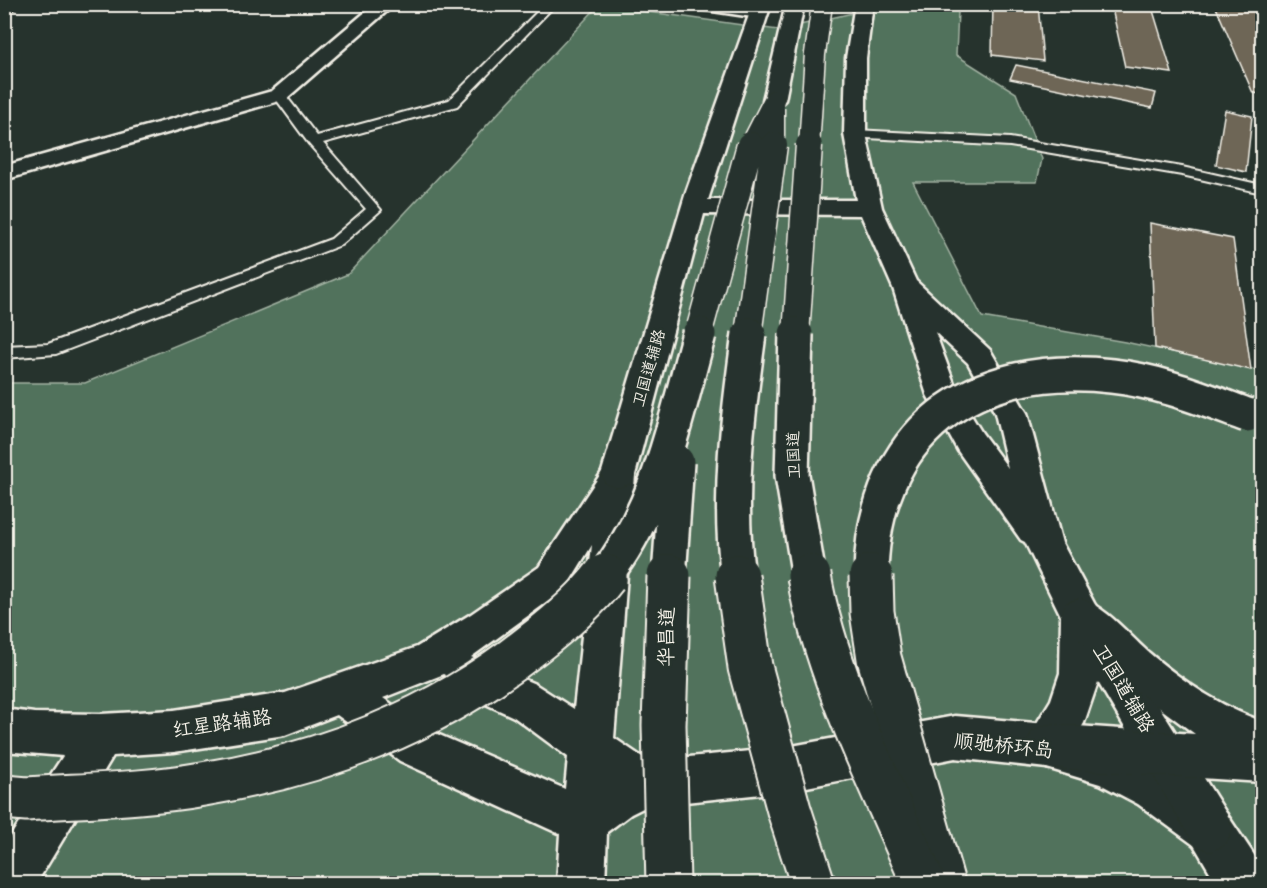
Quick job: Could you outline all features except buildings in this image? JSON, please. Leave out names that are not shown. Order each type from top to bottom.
[{"type":"main road","points":[[4,8],[12,4]]},
{"type":"main road","points":[[4,173],[279,95],[386,4]]},
{"type":"main road","points":[[699,4],[760,9]]},
{"type":"main road","points":[[795,4],[774,100],[775,140],[735,434],[733,543],[750,667],[789,810],[813,884]]},
{"type":"main road","name":"卫国道","points":[[822,4],[814,75],[802,270],[794,352],[792,476],[813,599],[843,693],[924,884]]},
{"type":"main road","name":"卫国道辅路","points":[[864,4],[856,58],[855,134],[870,208],[904,285],[943,395],[970,442],[1044,544],[1080,615],[1210,829]]},
{"type":"main road","name":"卫国道辅路","points":[[430,661],[485,626],[552,578],[618,475],[694,207],[760,9]]},
{"type":"main road","points":[[4,797],[27,799],[159,790],[215,782],[280,767],[389,731],[463,692],[541,640],[572,613],[624,551],[646,513],[659,478],[671,427],[750,147],[774,100]]},
{"type":"main road","points":[[694,207],[870,208]]},
{"type":"main road","name":"卫国道辅路","points":[[904,285],[979,357],[1011,413],[1044,544]]},
{"type":"main road","points":[[944,884],[887,687],[874,632],[871,582],[873,541],[888,482],[906,452],[929,426],[955,404],[984,388],[1028,378],[1070,375],[1112,376],[1159,386],[1203,399],[1263,422]]},
{"type":"main road","name":"华昌道","points":[[668,884],[665,838],[665,624],[683,391]]},
{"type":"main road","points":[[580,884],[584,821],[618,475]]},
{"type":"main road","points":[[1080,615],[1136,667],[1178,698],[1228,731],[1263,742]]},
{"type":"main road","points":[[1080,615],[1080,673],[1069,709],[1047,746],[1263,760]]},
{"type":"main road","points":[[430,661],[493,684],[537,708],[592,750],[644,784]]},
{"type":"main road","name":"红星路辅路","points":[[4,730],[34,734],[101,735],[174,731],[285,714],[430,661]]},
{"type":"main road","points":[[343,694],[415,746],[584,821]]},
{"type":"main road","points":[[8,884],[101,735]]},
{"type":"main road","name":"顺驰桥环岛","points":[[584,821],[615,798],[644,784],[781,770],[955,737],[1047,746],[1107,764],[1154,788],[1210,829],[1245,884]]},
{"type":"lane","points":[[314,141],[453,103],[551,4]]},
{"type":"lane","points":[[4,352],[50,350],[336,242],[374,210],[314,141],[279,95]]},
{"type":"lane","points":[[855,134],[1010,142],[1182,171],[1263,189]]},
{"type":"green space","points":[[599,5],[778,30],[888,5],[958,11],[956,55],[1016,93],[1042,159],[1037,182],[913,182],[982,317],[1125,342],[1262,371],[1262,883],[5,884],[5,383],[85,383],[348,274]]}]
